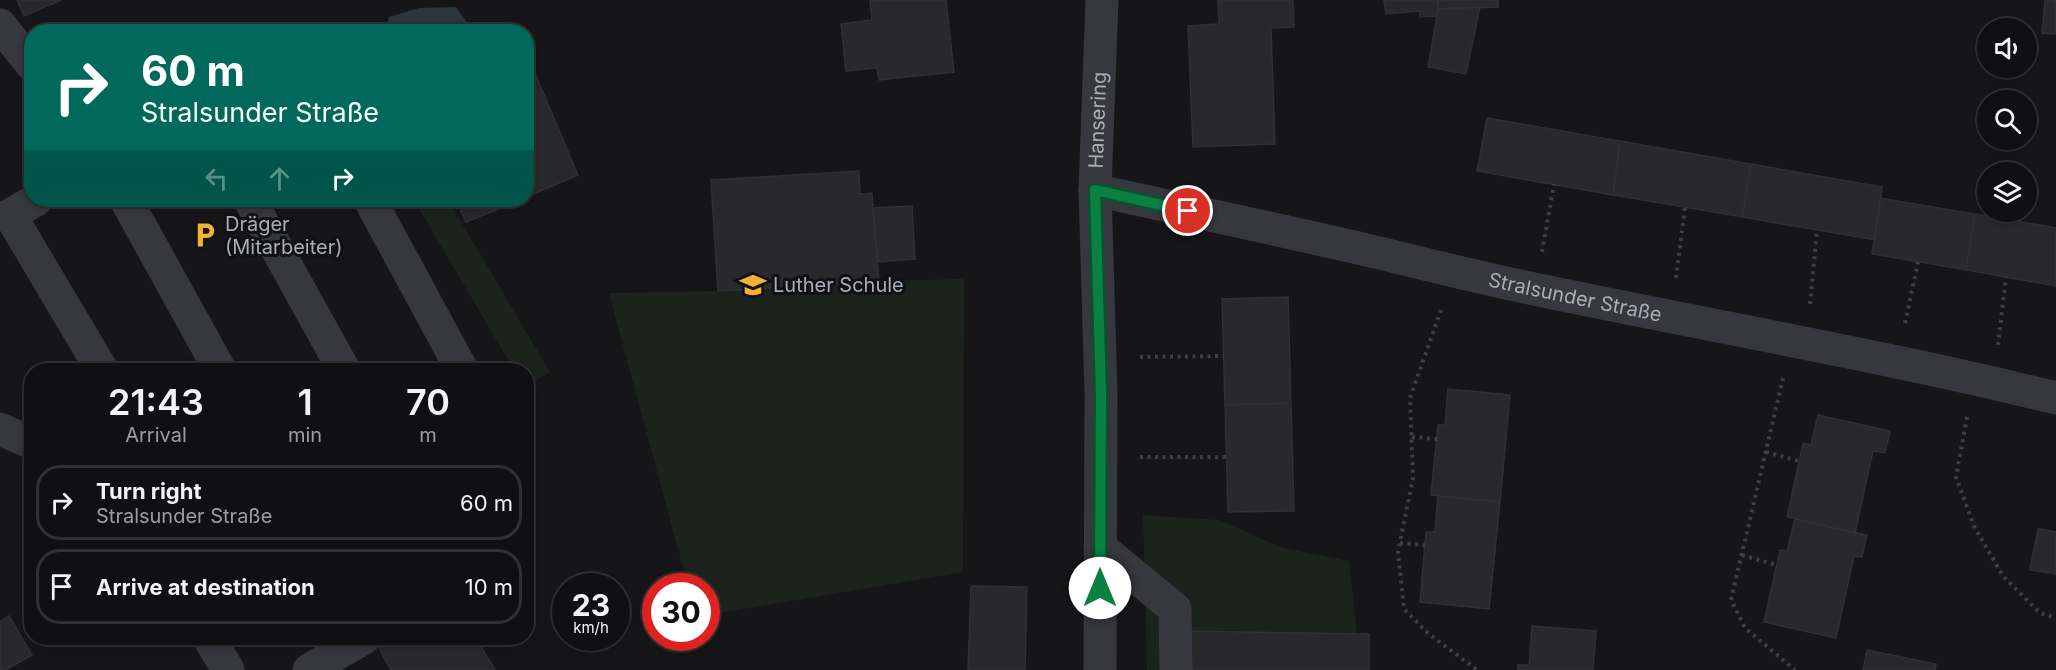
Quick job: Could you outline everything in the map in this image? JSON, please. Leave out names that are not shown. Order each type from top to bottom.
[{"type":"street","name":"Hansering","points":[[1100,670],[1100,358],[1095,190],[1102,0]]},
{"type":"street","points":[[0,25],[24,55]]},
{"type":"street","name":"Stralsunder Straße","points":[[1095,190],[1455,272],[1670,317],[1799,341],[1984,380],[2056,398]]},
{"type":"street","points":[[24,207],[10,215],[98,363]]},
{"type":"street","points":[[130,207],[216,363]]},
{"type":"street","points":[[254,207],[340,363]]},
{"type":"street","points":[[374,207],[458,363]]},
{"type":"street","points":[[0,429],[24,440]]},
{"type":"street","points":[[1100,547],[1175,609],[1176,670]]},
{"type":"street","points":[[213,645],[228,670]]},
{"type":"street","points":[[309,670],[352,645]]},
{"type":"path","points":[[1536,289],[1554,184]]},
{"type":"path","points":[[1670,317],[1685,207]]},
{"type":"path","points":[[1795,670],[1745,628],[1731,600],[1766,453],[1799,341],[1817,230]]},
{"type":"path","points":[[1898,362],[1918,262]]},
{"type":"path","points":[[1455,272],[1410,398],[1413,478],[1398,552],[1404,609],[1429,634],[1477,670]]},
{"type":"path","points":[[2006,277],[1984,380],[1956,477],[1974,526],[2003,576],[2040,613],[2056,618]]},
{"type":"path","points":[[1100,358],[1223,356]]},
{"type":"path","points":[[1412,437],[1437,439]]},
{"type":"path","points":[[1766,453],[1798,461]]},
{"type":"path","points":[[1100,457],[1226,457]]},
{"type":"path","points":[[1400,543],[1425,544]]},
{"type":"path","points":[[1742,555],[1776,565]]},
{"type":"shaded area","points":[[456,7],[468,24],[387,24],[389,17],[419,8]]},
{"type":"shaded area","points":[[418,207],[452,207],[550,372],[534,382],[534,363],[510,363]]},
{"type":"shaded area","points":[[964,279],[963,572],[720,613],[720,573],[684,573],[609,293],[718,291],[879,281]]},
{"type":"shaded area","points":[[1143,515],[1219,520],[1283,548],[1349,561],[1357,635],[1181,670],[1147,670]]},
{"type":"building","points":[[17,0],[61,0],[24,16]]},
{"type":"building","points":[[946,0],[954,72],[879,80],[877,68],[846,71],[841,24],[872,20],[870,1]]},
{"type":"building","points":[[1218,0],[1293,0],[1294,27],[1271,28],[1275,144],[1193,147],[1188,26],[1219,24]]},
{"type":"building","points":[[1384,0],[1438,0],[1437,16],[1420,17],[1420,11],[1386,14]]},
{"type":"building","points":[[1438,0],[1498,0],[1498,7],[1438,9]]},
{"type":"building","points":[[2045,0],[2056,0],[2056,34],[2042,33]]},
{"type":"building","points":[[1480,7],[1466,74],[1428,67],[1438,9]]},
{"type":"building","points":[[534,71],[578,175],[534,194]]},
{"type":"building","points":[[1487,118],[1620,141],[1613,195],[1477,171]]},
{"type":"building","points":[[1620,141],[1751,164],[1742,217],[1613,195]]},
{"type":"building","points":[[1751,164],[1882,187],[1875,240],[1742,217]]},
{"type":"building","points":[[859,171],[860,194],[872,193],[879,281],[718,291],[711,180]]},
{"type":"building","points":[[1880,198],[1975,214],[1966,270],[1872,254]]},
{"type":"building","points":[[912,206],[915,259],[878,262],[872,208]]},
{"type":"building","points":[[459,207],[503,207],[466,222]]},
{"type":"building","points":[[1975,214],[1977,214],[1977,222],[2021,222],[2056,228],[2056,286],[1966,270]]},
{"type":"building","points":[[1288,297],[1291,403],[1225,405],[1222,299]]},
{"type":"building","points":[[1448,389],[1510,395],[1500,502],[1431,495],[1438,425],[1445,425]]},
{"type":"building","points":[[1291,403],[1294,511],[1228,512],[1225,405]]},
{"type":"building","points":[[1818,415],[1890,431],[1885,453],[1873,451],[1855,533],[1787,517],[1803,443],[1811,445]]},
{"type":"building","points":[[1438,496],[1500,502],[1489,609],[1420,602],[1426,532],[1435,532]]},
{"type":"building","points":[[1795,519],[1867,535],[1862,557],[1854,556],[1836,638],[1764,622],[1780,550],[1787,551]]},
{"type":"building","points":[[2038,529],[2056,532],[2056,574],[2030,570]]},
{"type":"building","points":[[971,586],[1027,587],[1025,670],[968,670]]},
{"type":"building","points":[[9,616],[24,645],[32,655],[6,670],[0,670],[0,622]]},
{"type":"building","points":[[1532,626],[1596,631],[1593,670],[1518,670],[1518,665],[1529,665]]},
{"type":"building","points":[[1181,631],[1369,634],[1369,670],[1181,670]]},
{"type":"building","points":[[384,645],[480,645],[495,670],[391,670],[379,648]]},
{"type":"building","points":[[1867,650],[1936,664],[1935,670],[1863,670]]},
{"type":"place","name":"Dräger (Mitarbeiter)","points":[[205,235]]},
{"type":"place","name":"Luther Schule","points":[[753,285]]},
{"type":"route","points":[[1100,588],[1101,393],[1095,190],[1188,211]]}]
